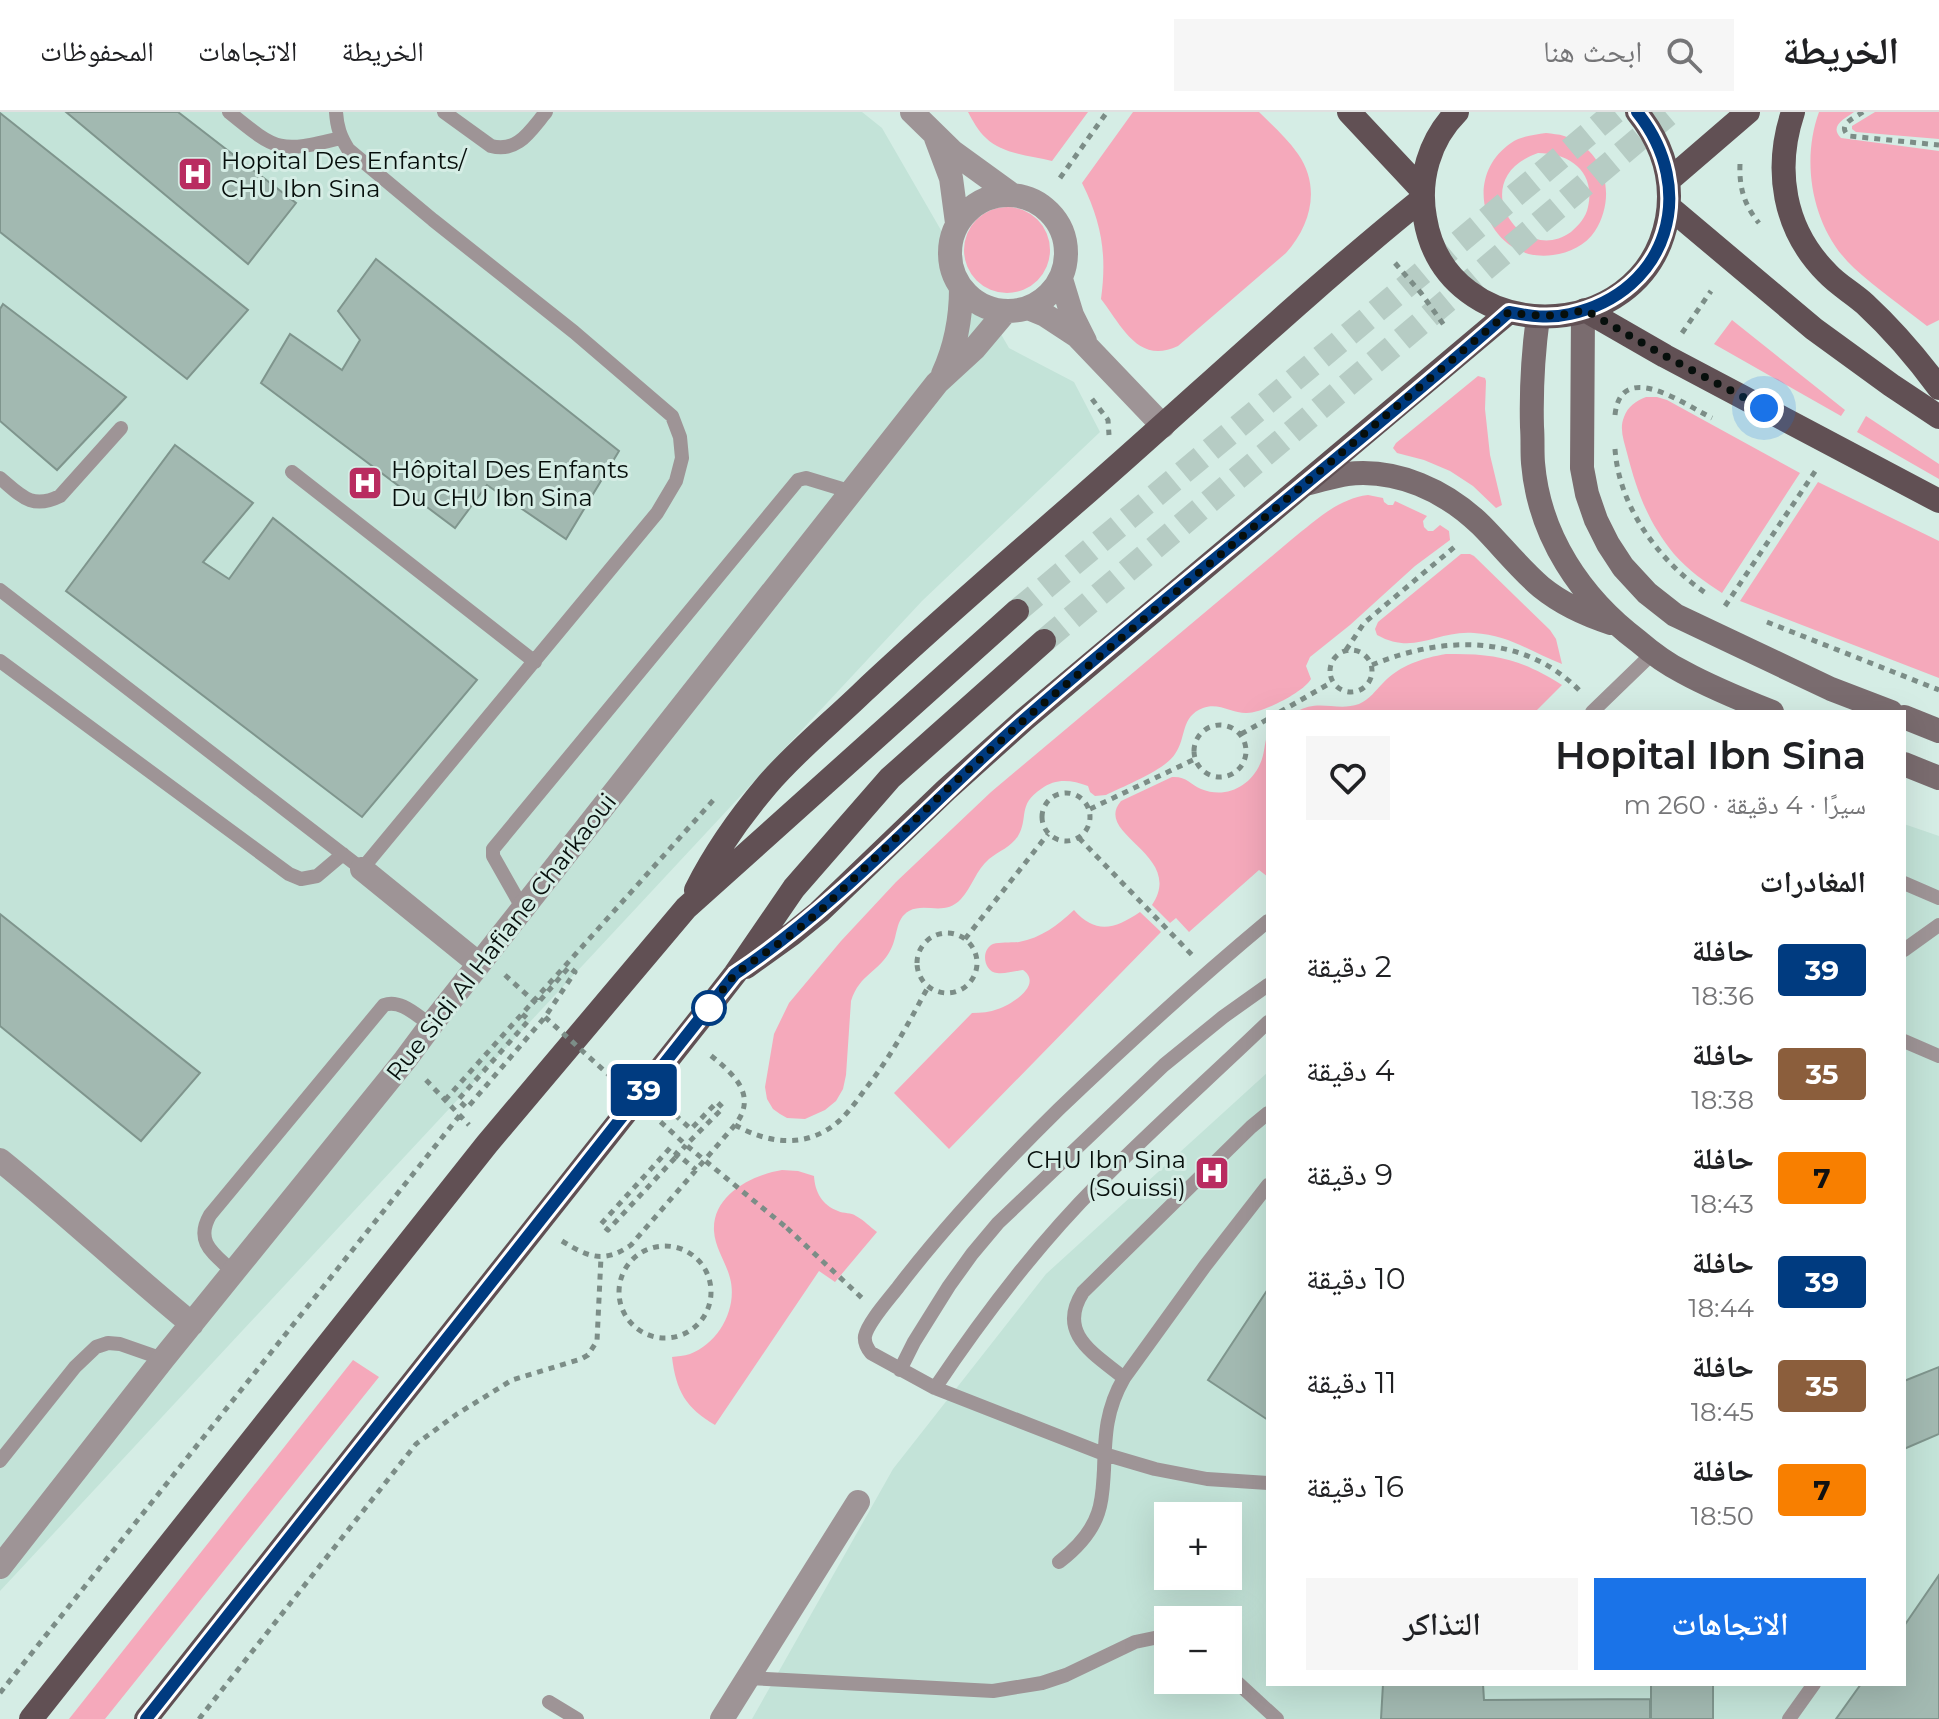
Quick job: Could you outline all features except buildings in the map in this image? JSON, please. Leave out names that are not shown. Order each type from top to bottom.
[{"type":"main road","points":[[1349,112],[1422,195]]},
{"type":"main road","points":[[1457,112],[1436,140],[1427,164],[1422,195],[1427,229],[1438,257],[1456,281],[1479,300],[1509,312],[1538,317],[1568,315],[1605,303],[1626,290],[1643,273],[1656,252],[1665,230],[1669,180],[1657,142],[1637,112]]},
{"type":"main road","points":[[1669,180],[1748,112]]},
{"type":"main road","points":[[1793,112],[1784,150],[1783,174],[1792,220],[1802,240],[1829,275],[1894,332],[1939,388]]},
{"type":"main road","points":[[686,908],[723,843],[793,757],[936,624],[1422,195]]},
{"type":"main road","points":[[1669,207],[1814,329],[1939,417]]},
{"type":"main road","points":[[1584,310],[1939,501]]},
{"type":"main road","points":[[1584,310],[1582,468],[1596,520],[1623,567],[1647,593],[1675,615],[1831,689],[1886,710]]},
{"type":"main road","points":[[735,974],[819,912],[1025,719],[1509,312]]},
{"type":"main road","points":[[1538,317],[1531,393],[1533,464],[1539,498],[1550,532],[1565,563],[1586,593],[1617,625],[1653,653],[1682,672],[1767,710]]},
{"type":"main road","points":[[1305,484],[1347,474],[1367,474],[1398,478],[1435,491],[1460,506],[1481,525],[1543,589],[1578,610],[1617,625]]},
{"type":"main road","points":[[31,1719],[487,1144],[686,908],[1017,611]]},
{"type":"main road","points":[[146,1719],[687,1036],[735,974],[794,888],[890,778],[1044,641]]},
{"type":"main road","points":[[1906,718],[1939,731]]},
{"type":"main road","points":[[1906,765],[1939,778]]},
{"type":"street","points":[[912,112],[972,167],[1011,194]]},
{"type":"street","points":[[935,135],[951,178],[957,223]]},
{"type":"street","points":[[1017,310],[1041,301],[1061,279],[1066,265],[1065,237],[1059,223],[1038,202],[1011,194],[985,198],[965,213],[952,236],[950,263],[961,288],[981,305],[993,310],[1017,310],[1062,325],[1163,426]]},
{"type":"street","points":[[1061,279],[1072,315],[1090,350]]},
{"type":"street","points":[[940,380],[957,337],[961,288]]},
{"type":"street","name":"Rue Sidi Al Hafiane Charkaoui","points":[[0,1567],[163,1359],[405,1060],[940,380],[1017,310]]},
{"type":"street","points":[[352,861],[479,964]]},
{"type":"street","points":[[0,1160],[192,1324]]},
{"type":"street","points":[[722,1719],[858,1502]]},
{"type":"lane","points":[[229,112],[263,139],[286,148],[301,148],[341,138]]},
{"type":"lane","points":[[0,661],[289,874],[301,879],[317,876],[352,861],[535,662],[657,513],[676,481],[682,458],[680,437],[672,416],[574,332],[348,149],[341,138],[336,112]]},
{"type":"lane","points":[[444,112],[491,146],[500,148],[519,143],[546,112]]},
{"type":"lane","points":[[0,478],[29,501],[50,501],[60,496],[121,428]]},
{"type":"lane","points":[[292,472],[535,662]]},
{"type":"lane","points":[[523,909],[493,856],[493,849],[798,480],[806,478],[852,492]]},
{"type":"lane","points":[[0,590],[352,861]]},
{"type":"lane","points":[[1594,710],[1653,653]]},
{"type":"lane","points":[[1906,884],[1939,898]]},
{"type":"lane","points":[[1266,923],[1208,971],[1024,1144],[923,1254],[878,1314],[865,1338],[871,1353],[935,1388],[1104,1454],[1155,1469],[1207,1479],[1266,1483]]},
{"type":"lane","points":[[1906,949],[1939,925]]},
{"type":"lane","points":[[900,1370],[949,1286],[998,1223],[1164,1065],[1266,986]]},
{"type":"lane","points":[[233,1272],[206,1244],[203,1234],[210,1215],[384,1005],[401,1005],[431,1025]]},
{"type":"lane","points":[[935,1388],[1001,1295],[1058,1227],[1099,1183],[1266,1024]]},
{"type":"lane","points":[[1906,1042],[1939,1056]]},
{"type":"lane","points":[[1124,1378],[1084,1345],[1076,1333],[1073,1319],[1075,1304],[1083,1292],[1266,1115]]},
{"type":"lane","points":[[1059,1562],[1075,1550],[1098,1515],[1109,1411],[1115,1394],[1205,1266],[1266,1188]]},
{"type":"lane","points":[[0,1461],[75,1367],[96,1347],[108,1343],[120,1344],[163,1359]]},
{"type":"lane","points":[[748,1678],[993,1691],[1042,1683],[1135,1642],[1154,1638]]},
{"type":"lane","points":[[1789,1719],[1813,1686]]},
{"type":"lane","points":[[1242,1687],[1277,1719]]},
{"type":"lane","points":[[549,1702],[577,1719]]},
{"type":"path","points":[[1060,178],[1107,112]]},
{"type":"path","points":[[1863,112],[1846,123],[1845,133],[1849,136],[1939,145]]},
{"type":"path","points":[[1740,164],[1741,191],[1759,223]]},
{"type":"path","points":[[1395,263],[1452,335]]},
{"type":"path","points":[[1679,337],[1711,291]]},
{"type":"path","points":[[1614,420],[1617,402],[1628,390],[1644,386],[1657,390]]},
{"type":"path","points":[[1086,390],[1108,420],[1109,436],[1104,444]]},
{"type":"path","points":[[1614,441],[1620,479],[1635,516],[1662,554],[1713,598]]},
{"type":"path","points":[[1738,611],[1724,606],[1816,470]]},
{"type":"path","points":[[1346,650],[1364,623],[1481,525]]},
{"type":"path","points":[[1765,622],[1939,690]]},
{"type":"path","points":[[1372,665],[1392,657],[1452,644],[1499,647],[1552,668],[1569,680],[1594,710]]},
{"type":"path","points":[[1346,650],[1363,653],[1372,665],[1370,682],[1356,693],[1338,689],[1332,682],[1330,667],[1333,659],[1346,650]]},
{"type":"path","points":[[1283,710],[1332,682]]},
{"type":"path","points":[[1241,734],[1266,720]]},
{"type":"path","points":[[1212,725],[1232,727],[1246,743],[1244,763],[1228,776],[1208,774],[1199,768],[1195,759],[1193,749],[1196,738],[1212,725]]},
{"type":"path","points":[[1090,809],[1195,759]]},
{"type":"path","points":[[445,1100],[722,790]]},
{"type":"path","points":[[1064,792],[1075,794],[1090,809],[1091,820],[1079,838],[1057,840],[1048,834],[1043,824],[1042,813],[1046,803],[1064,792]]},
{"type":"path","points":[[965,939],[1048,834]]},
{"type":"path","points":[[1079,838],[1208,971]]},
{"type":"path","points":[[939,933],[953,933],[965,939],[974,949],[977,962],[974,975],[966,986],[954,992],[940,993],[928,987],[919,976],[916,964],[919,950],[927,939],[939,933]]},
{"type":"path","points":[[495,985],[512,963]]},
{"type":"path","points":[[504,974],[537,1004],[569,967],[575,972],[545,1017],[467,1108],[458,1100],[529,1020],[522,1014]]},
{"type":"path","points":[[735,1125],[767,1140],[784,1141],[802,1140],[822,1133],[839,1121],[873,1080],[928,987]]},
{"type":"path","points":[[545,1017],[686,1145],[787,1228],[840,1279]]},
{"type":"path","points":[[538,1225],[591,1256],[601,1257],[622,1251],[631,1245],[735,1125],[744,1105],[740,1083],[734,1074],[687,1036]]},
{"type":"path","points":[[405,1060],[487,1144]]},
{"type":"path","points":[[680,1120],[691,1129],[717,1102],[723,1108],[686,1145],[675,1158],[608,1230],[601,1224],[670,1148],[696,1170]]},
{"type":"path","points":[[0,1693],[460,1115]]},
{"type":"path","points":[[661,1245],[692,1253],[704,1265],[712,1296],[698,1325],[685,1334],[669,1338],[653,1337],[638,1330],[626,1318],[618,1287],[632,1258],[645,1249],[661,1245]]},
{"type":"path","points":[[622,1251],[632,1258]]},
{"type":"path","points":[[199,1719],[416,1444],[512,1380],[588,1355],[597,1341],[601,1257]]},
{"type":"shaded area","points":[[0,112],[862,112],[882,128],[1009,348],[1074,382],[1100,432],[922,601],[0,1591]]},
{"type":"shaded area","points":[[968,112],[1088,112],[1052,161],[1000,148],[981,132]]},
{"type":"shaded area","points":[[1133,112],[1259,112],[1294,148],[1305,167],[1311,192],[1307,218],[1286,253],[1178,346],[1164,351],[1142,347],[1132,340],[1101,299],[1101,240],[1082,183]]},
{"type":"shaded area","points":[[1819,112],[1854,112],[1837,126],[1841,138],[1939,151],[1939,320],[1927,326],[1890,298],[1854,268],[1829,235],[1820,216],[1811,174],[1813,132]]},
{"type":"shaded area","points":[[1875,112],[1939,112],[1939,139],[1856,132],[1852,129],[1852,126]]},
{"type":"shaded area","points":[[1546,133],[1578,142],[1590,152],[1604,176],[1606,189],[1602,218],[1591,236],[1577,248],[1553,255],[1531,254],[1512,246],[1497,233],[1488,216],[1484,197],[1486,177],[1495,159],[1511,143]],"holes":[[[1538,153],[1549,154],[1578,166],[1588,183],[1589,194],[1587,211],[1579,224],[1571,232],[1552,240],[1534,238],[1519,230],[1508,216],[1502,199],[1504,181],[1516,165]]]},
{"type":"shaded area","points":[[1007,207],[1031,214],[1043,226],[1050,250],[1043,274],[1031,286],[1007,293],[983,286],[971,274],[964,250],[971,226],[983,214]]},
{"type":"shaded area","points":[[1732,320],[1845,410],[1841,416],[1714,344]]},
{"type":"shaded area","points":[[1478,376],[1486,381],[1485,409],[1490,455],[1502,505],[1496,508],[1473,486],[1450,471],[1397,453],[1393,448]]},
{"type":"shaded area","points":[[1646,397],[1667,400],[1800,473],[1722,593],[1674,554],[1650,518],[1639,494],[1622,426],[1630,407]]},
{"type":"shaded area","points":[[1866,416],[1939,464],[1939,479],[1857,432]]},
{"type":"shaded area","points":[[1818,482],[1939,541],[1939,678],[1740,601]]},
{"type":"shaded area","points":[[1368,495],[1383,498],[1388,505],[1393,505],[1395,501],[1427,516],[1423,521],[1424,527],[1433,531],[1440,525],[1449,531],[1450,540],[1415,566],[1310,657],[1306,666],[1311,679],[1291,696],[1253,712],[1241,713],[1214,706],[1203,708],[1187,722],[1179,748],[1170,760],[1144,777],[1106,795],[1095,796],[1088,786],[1064,781],[1047,785],[1034,795],[1026,806],[1018,836],[985,863],[961,899],[948,907],[915,909],[901,918],[886,957],[859,984],[851,1001],[846,1075],[836,1101],[805,1119],[787,1118],[773,1109],[765,1087],[774,1034],[789,1003],[896,882],[991,792],[1291,540],[1336,506]]},
{"type":"shaded area","points":[[1461,554],[1474,556],[1550,630],[1556,639],[1562,664],[1487,634],[1460,633],[1414,643],[1391,641],[1377,635],[1375,629],[1378,622]]},
{"type":"shaded area","points":[[1446,654],[1507,659],[1562,685],[1537,710],[1300,710],[1320,705],[1343,707],[1359,704],[1390,677],[1420,660]]},
{"type":"shaded area","points":[[1266,742],[1266,875],[1259,870],[1189,932],[1176,918],[1170,923],[1152,905],[1159,887],[1157,872],[1118,824],[1115,813],[1121,801],[1172,777],[1184,779],[1210,792],[1228,792],[1250,779],[1262,760]]},
{"type":"shaded area","name":"CHU Ibn Sina (Souissi)","points":[[1906,825],[1939,836],[1939,1719],[752,1719],[893,1469],[1046,1274],[1266,1074],[1266,1686],[1906,1686]]},
{"type":"shaded area","points":[[1074,910],[1090,923],[1106,927],[1140,912],[1161,932],[949,1149],[894,1093],[972,1013],[989,1012],[1004,1006],[1018,998],[1028,987],[1030,981],[1023,970],[1000,973],[989,969],[985,956],[989,947],[1042,934]]},
{"type":"shaded area","points":[[782,1170],[814,1176],[824,1202],[840,1212],[862,1219],[877,1232],[835,1282],[819,1271],[715,1425],[697,1412],[684,1397],[676,1380],[672,1357],[690,1354],[710,1342],[729,1312],[730,1278],[714,1231],[720,1207],[727,1197],[747,1182]]},
{"type":"shaded area","points":[[353,1360],[379,1377],[105,1719],[69,1719]]},
{"type":"tunnel","points":[[1017,611],[1615,112]]},
{"type":"tunnel","points":[[1044,641],[1671,112]]},
{"type":"bus line","name":"39","points":[[146,1719],[735,974],[819,912],[1025,719],[1509,312],[1538,317],[1568,315],[1605,303],[1626,290],[1643,273],[1665,230],[1670,194],[1664,160],[1657,142],[1637,112]]},
{"type":"place","name":"Hopital Des Enfants/ CHU Ibn Sina","points":[[195,174]]},
{"type":"place","name":"Hôpital Des Enfants Du CHU Ibn Sina","points":[[365,483]]},
{"type":"place","name":"CHU Ibn Sina (Souissi)","points":[[1212,1173]]},
{"type":"route","points":[[709,1008],[707,1010],[735,974],[819,912],[1025,719],[1509,312],[1552,317],[1585,310],[1764,408]]}]
